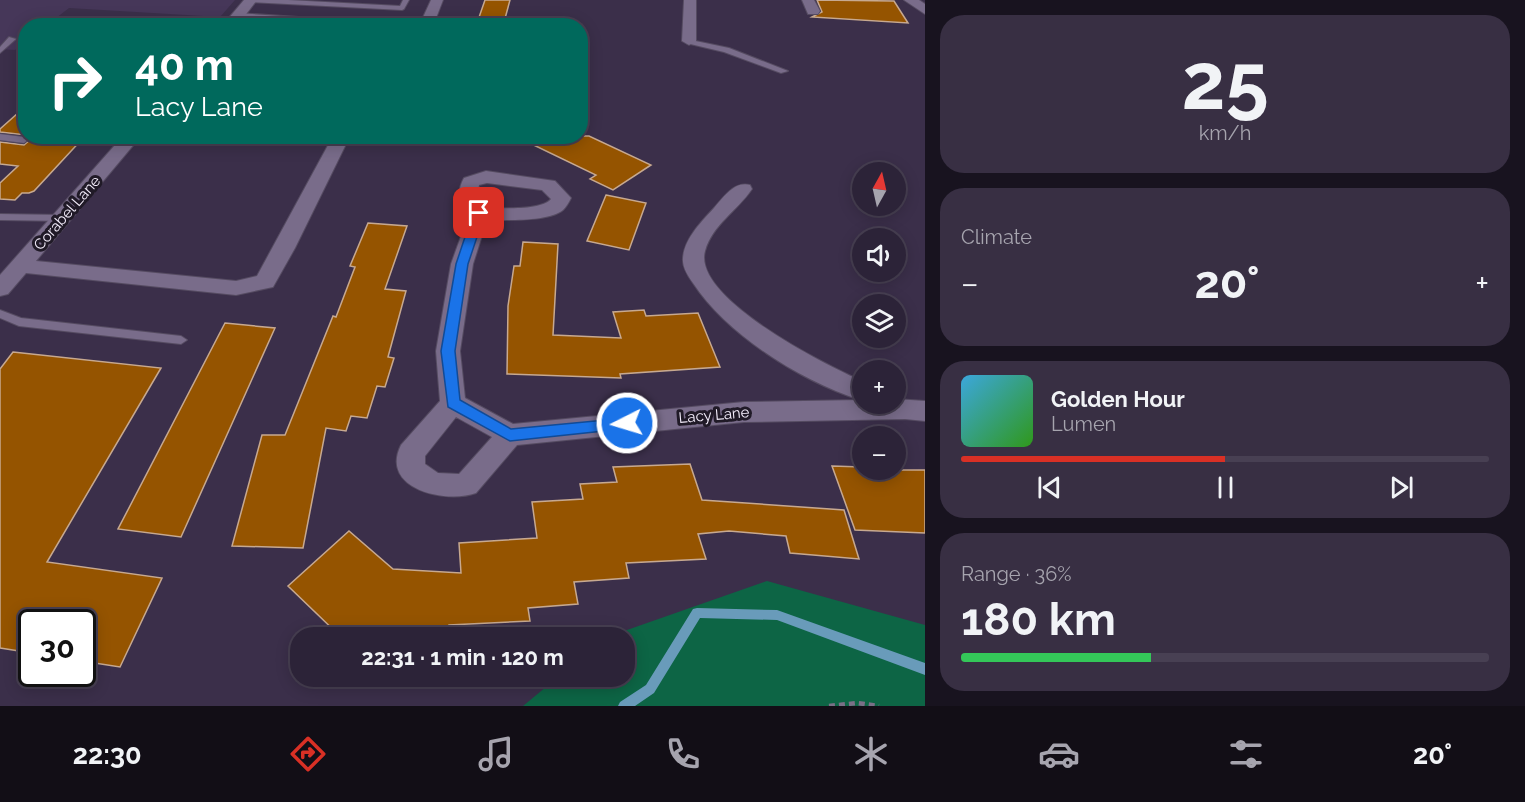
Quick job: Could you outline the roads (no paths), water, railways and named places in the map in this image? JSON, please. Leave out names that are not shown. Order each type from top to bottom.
[{"type":"street","points":[[236,18],[251,0]]},
{"type":"street","points":[[429,18],[437,0]]},
{"type":"street","points":[[689,41],[690,0]]},
{"type":"street","points":[[910,0],[925,10]]},
{"type":"street","name":"Corabel Lane","points":[[0,289],[127,144]]},
{"type":"street","points":[[22,266],[236,288],[265,282],[338,144]]},
{"type":"street","points":[[743,189],[705,231],[696,248],[693,260],[699,276],[721,306],[767,341],[808,366],[852,387]]},
{"type":"street","points":[[453,403],[510,435],[466,485],[446,487],[431,484],[412,469],[411,453],[453,403],[448,351],[462,264],[479,213]]},
{"type":"street","name":"Lacy Lane","points":[[510,435],[744,412],[907,408]]},
{"type":"lane","points":[[251,0],[402,8],[406,0]]},
{"type":"lane","points":[[239,14],[294,18]]},
{"type":"lane","points":[[0,51],[12,39]]},
{"type":"lane","points":[[689,41],[726,50],[784,71]]},
{"type":"lane","points":[[0,137],[18,139]]},
{"type":"lane","points":[[0,217],[63,218]]},
{"type":"lane","points":[[0,314],[19,322],[181,340]]},
{"type":"waterway","points":[[624,706],[650,689],[697,613],[777,615],[925,669]]}]
